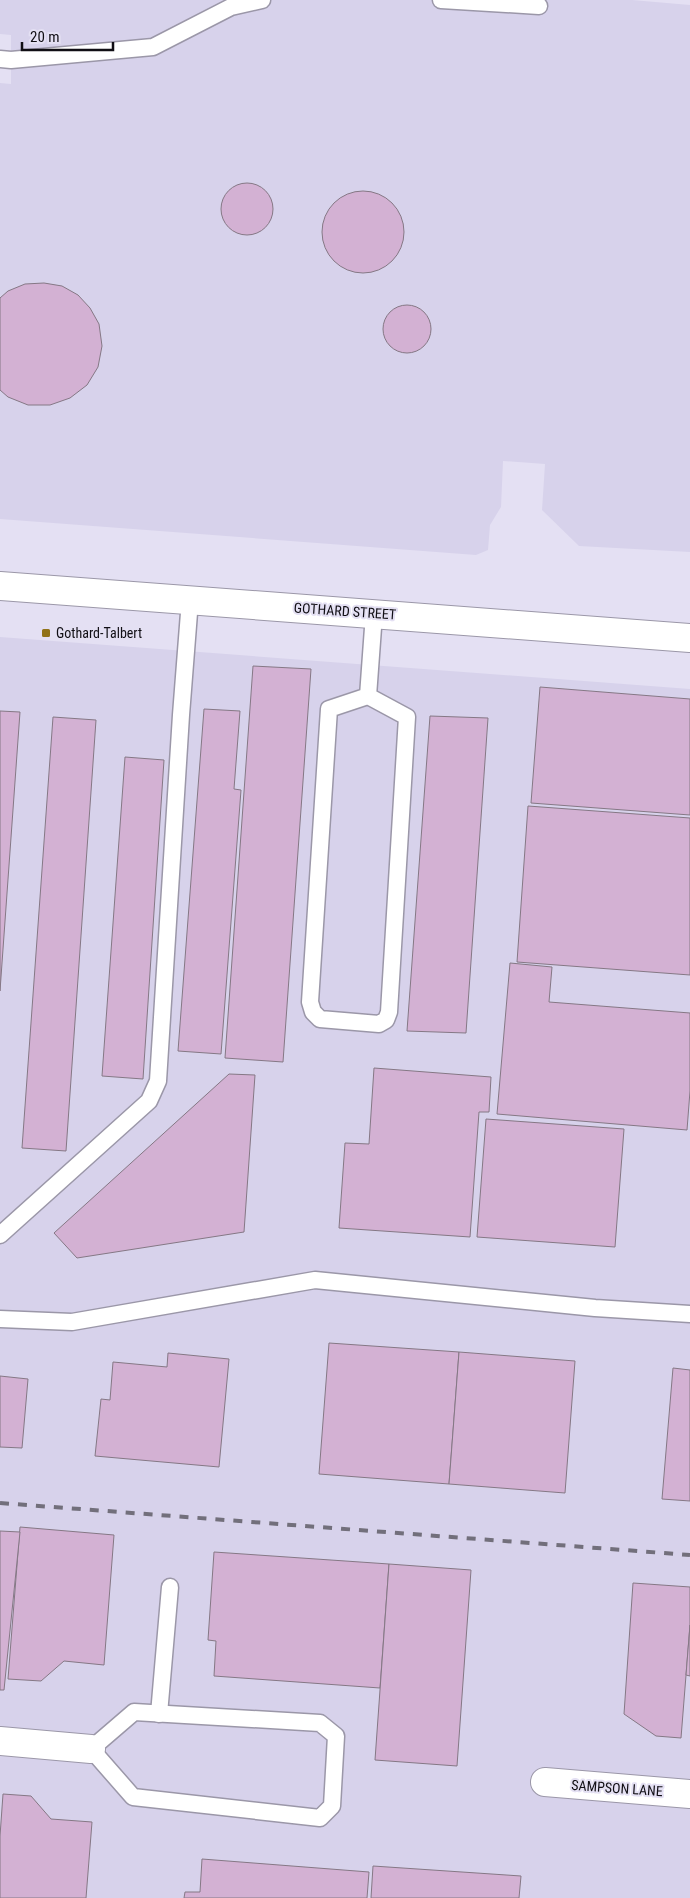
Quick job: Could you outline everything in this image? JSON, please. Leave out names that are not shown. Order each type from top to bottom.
[{"type":"street","name":"GOTHARD STREET","points":[[0,586],[690,638]]},
{"type":"street","points":[[0,1741],[91,1749]]},
{"type":"street","name":"SAMPSON LANE","points":[[545,1782],[690,1794]]},
{"type":"lane","points":[[0,59],[11,60],[153,46],[231,7],[262,0]]},
{"type":"lane","points":[[441,0],[539,6]]},
{"type":"lane","points":[[0,1235],[149,1101],[158,1081],[190,600]]},
{"type":"lane","points":[[368,696],[374,614]]},
{"type":"lane","points":[[368,696],[407,717],[389,1012],[386,1020],[379,1024],[320,1019],[313,1012],[310,1002],[329,709],[368,696]]},
{"type":"lane","points":[[0,1319],[72,1322],[315,1280],[595,1308],[690,1314]]},
{"type":"lane","points":[[159,1714],[170,1587]]},
{"type":"lane","points":[[134,1712],[320,1723],[336,1736],[332,1806],[320,1818],[133,1797],[91,1749],[134,1712]]},
{"type":"shaded area","points":[[0,0],[632,0],[690,5],[690,552],[579,546],[542,510],[545,464],[503,461],[501,507],[490,525],[488,550],[476,555],[0,519],[0,83],[11,84],[11,35],[0,34]]},
{"type":"shaded area","points":[[0,637],[690,689],[690,1898],[0,1898]]},
{"type":"building","points":[[242,183],[252,183],[266,190],[273,204],[273,214],[266,228],[252,235],[242,235],[232,231],[225,224],[221,214],[221,204],[225,194],[232,187]]},
{"type":"building","points":[[363,191],[379,194],[392,203],[401,216],[404,232],[401,248],[392,261],[379,270],[363,273],[347,270],[334,261],[325,248],[322,232],[325,216],[334,203],[347,194]]},
{"type":"building","points":[[44,283],[62,286],[78,295],[90,308],[99,324],[102,346],[98,367],[87,385],[70,398],[50,405],[28,405],[8,397],[0,390],[0,298],[8,291],[25,284]]},
{"type":"building","points":[[407,305],[416,307],[424,312],[429,320],[431,329],[429,338],[424,346],[416,351],[407,353],[398,351],[390,346],[385,338],[383,329],[385,320],[390,312],[398,307]]},
{"type":"building","points":[[253,666],[311,669],[283,1062],[225,1058]]},
{"type":"building","points":[[540,687],[690,699],[690,815],[531,803]]},
{"type":"building","points":[[204,709],[240,711],[234,789],[241,790],[221,1054],[178,1051]]},
{"type":"building","points":[[0,711],[20,712],[0,991]]},
{"type":"building","points":[[430,716],[488,718],[466,1033],[407,1031]]},
{"type":"building","points":[[53,717],[96,720],[66,1151],[22,1148]]},
{"type":"building","points":[[125,757],[164,760],[143,1079],[102,1076]]},
{"type":"building","points":[[528,806],[690,818],[690,975],[517,962]]},
{"type":"building","points":[[510,963],[552,967],[549,1002],[690,1013],[690,1091],[687,1130],[497,1114]]},
{"type":"building","points":[[374,1068],[491,1077],[489,1112],[479,1112],[470,1237],[339,1228],[345,1143],[369,1144]]},
{"type":"building","points":[[229,1074],[255,1075],[244,1232],[77,1258],[54,1233]]},
{"type":"building","points":[[486,1119],[624,1129],[615,1247],[477,1237]]},
{"type":"building","points":[[329,1343],[459,1352],[449,1484],[319,1474]]},
{"type":"building","points":[[459,1352],[575,1361],[565,1493],[449,1484]]},
{"type":"building","points":[[168,1353],[229,1359],[219,1467],[95,1456],[101,1399],[110,1400],[113,1362],[167,1367]]},
{"type":"building","points":[[673,1368],[690,1370],[690,1501],[662,1499]]},
{"type":"building","points":[[0,1376],[28,1379],[22,1448],[0,1447]]},
{"type":"building","points":[[20,1527],[114,1535],[104,1665],[64,1661],[41,1681],[8,1679]]},
{"type":"building","points":[[0,1531],[20,1532],[4,1690],[0,1690]]},
{"type":"building","points":[[214,1552],[389,1564],[380,1688],[214,1676],[216,1641],[208,1640]]},
{"type":"building","points":[[389,1564],[471,1570],[457,1766],[375,1760]]},
{"type":"building","points":[[633,1583],[690,1587],[690,1625],[681,1738],[656,1736],[624,1714]]},
{"type":"building","points":[[690,1625],[690,1676],[686,1675]]},
{"type":"building","points":[[3,1794],[31,1796],[51,1819],[92,1822],[86,1898],[0,1898],[0,1836]]},
{"type":"building","points":[[202,1859],[369,1872],[367,1898],[184,1898],[185,1892],[200,1892]]},
{"type":"building","points":[[373,1866],[521,1876],[519,1898],[371,1898]]},
{"type":"railway","points":[[0,1503],[690,1555]]},
{"type":"place","name":"Gothard-Talbert","points":[[46,633]]}]
